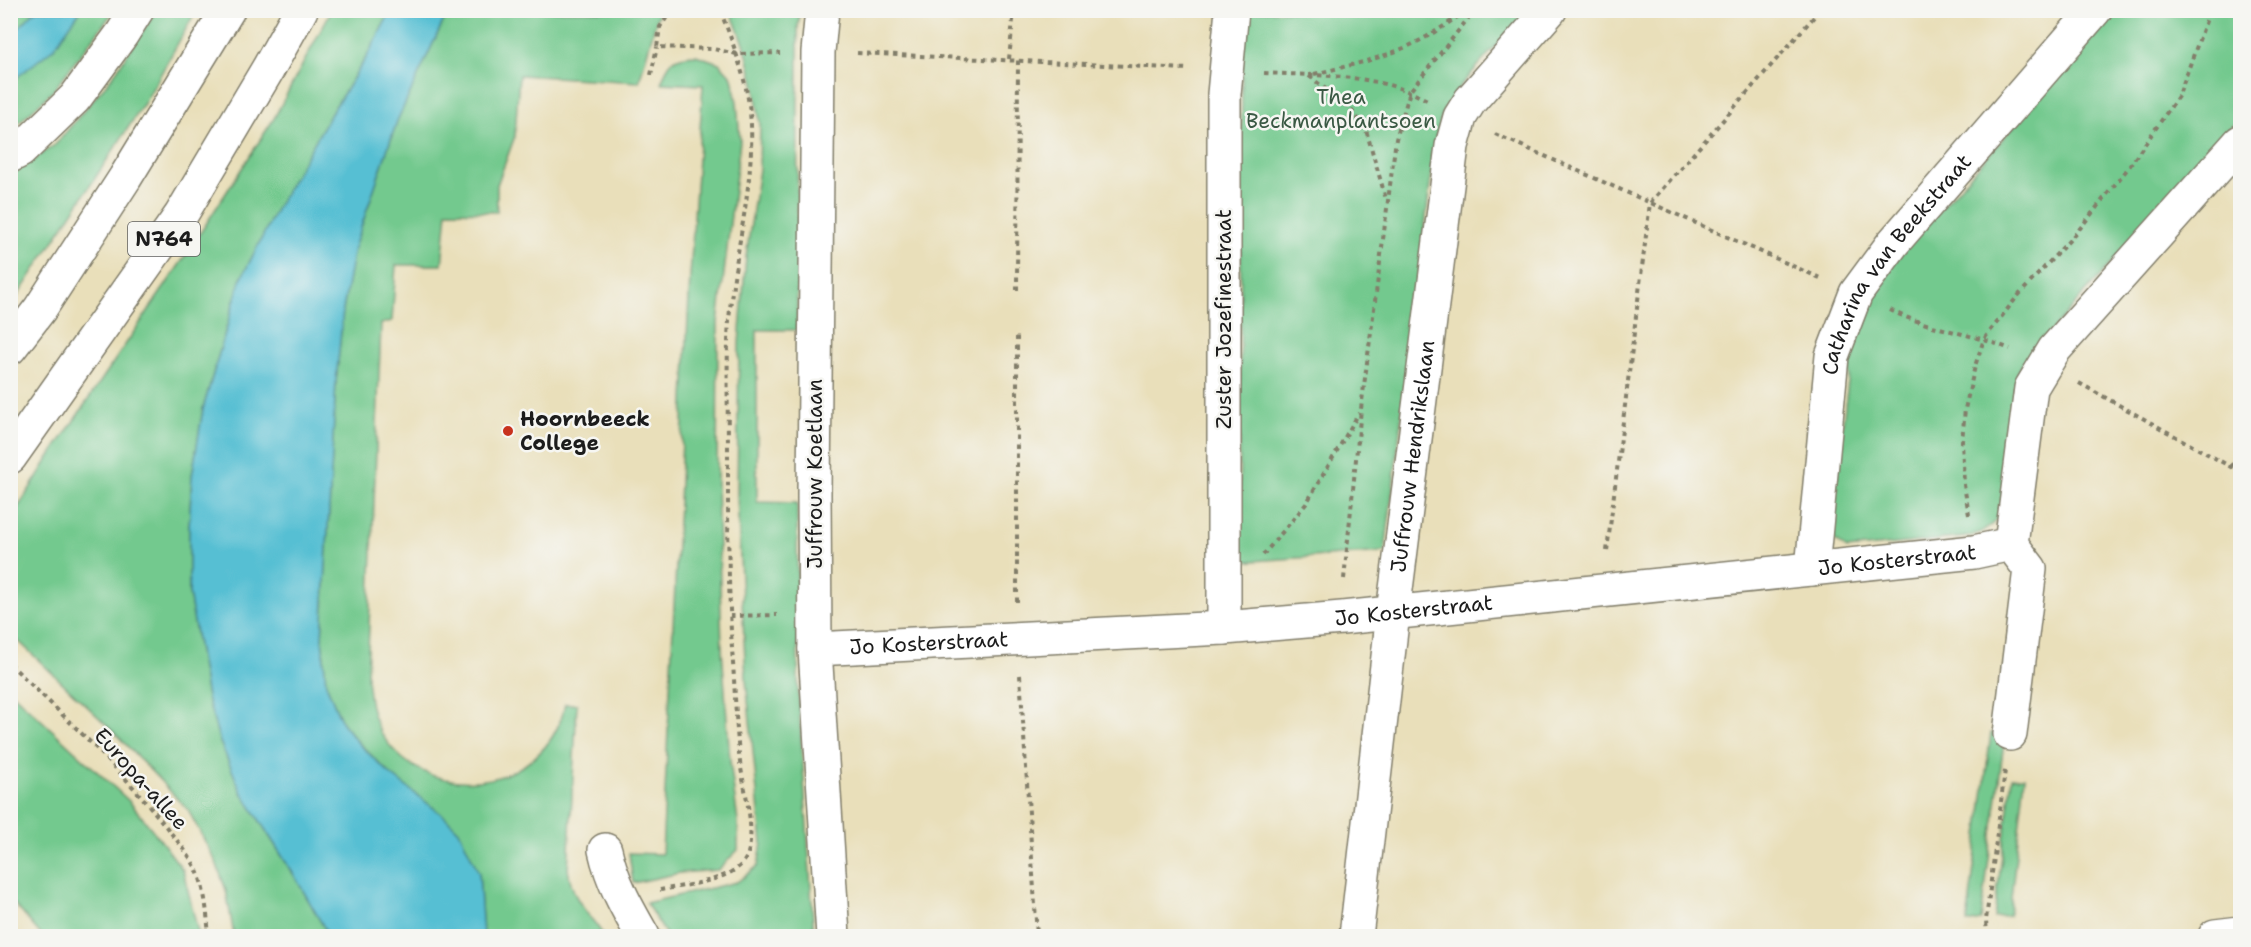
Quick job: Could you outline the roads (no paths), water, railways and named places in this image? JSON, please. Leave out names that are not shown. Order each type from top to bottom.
[{"type":"street","points":[[10,156],[20,151],[75,98],[137,10]]},
{"type":"street","name":"N764","points":[[10,348],[40,309],[125,178],[228,10]]},
{"type":"street","name":"N764","points":[[10,457],[181,215],[301,10]]},
{"type":"street","name":"Juffrouw Koetlaan","points":[[822,10],[818,52],[814,613],[833,936]]},
{"type":"street","name":"Zuster Jozefinestraat","points":[[1224,628],[1224,94],[1228,71],[1232,10]]},
{"type":"street","name":"Juffrouw Hendrikslaan","points":[[1356,936],[1393,613],[1452,146],[1460,117],[1470,101],[1550,10]]},
{"type":"street","name":"Catharina van Beekstraat","points":[[1812,569],[1832,356],[1856,293],[1893,243],[2095,10]]},
{"type":"street","points":[[2010,734],[2030,569],[2011,544],[2031,388],[2055,350],[2241,142]]},
{"type":"street","name":"Jo Kosterstraat","points":[[815,649],[1224,628],[1342,618],[1974,552],[2011,544]]},
{"type":"street","points":[[605,850],[621,899],[643,936]]},
{"type":"street","points":[[2215,936],[2241,933]]},
{"type":"water","points":[[36,10],[80,11],[54,48],[11,82],[11,36]]},
{"type":"water","points":[[391,11],[448,11],[397,121],[354,248],[343,310],[336,382],[322,638],[326,684],[342,723],[359,744],[390,774],[445,817],[459,831],[479,873],[483,936],[329,936],[241,791],[220,742],[207,697],[189,593],[192,476],[203,409],[240,281],[279,204],[366,58]]},
{"type":"place","name":"Hoornbeeck College","points":[[508,431]]},
{"type":"park label","name":"Thea Beckmanplantsoen","points":[[1341,109]]}]
